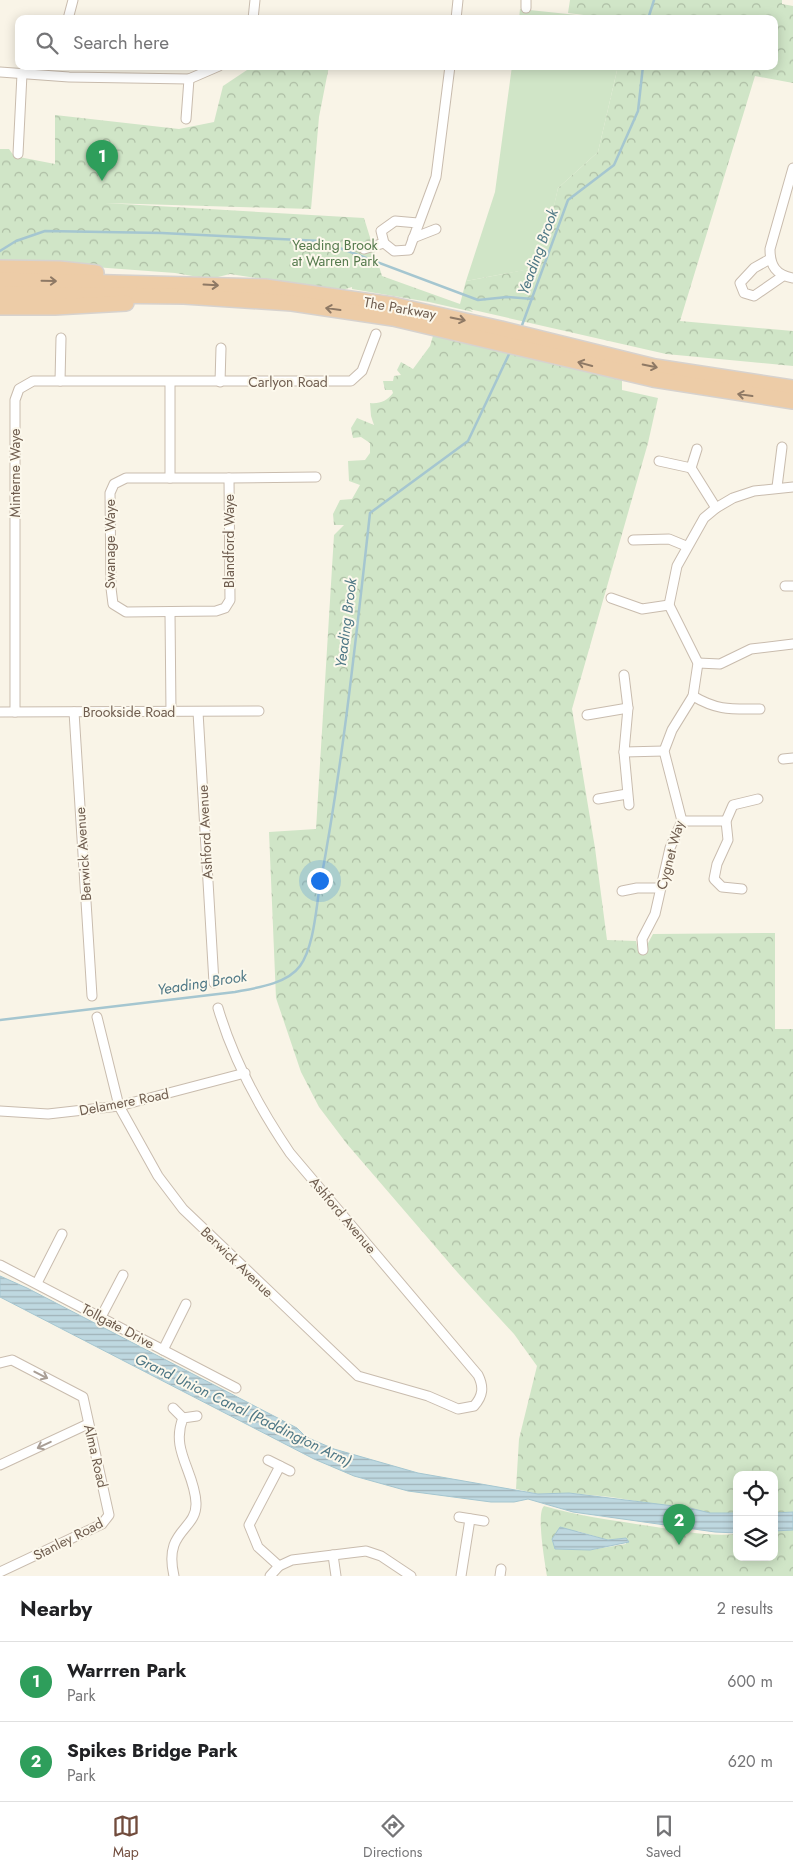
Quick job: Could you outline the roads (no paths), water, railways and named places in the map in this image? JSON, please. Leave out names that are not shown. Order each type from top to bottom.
[{"type":"highway","points":[[0,268],[59,269],[185,290]]},
{"type":"highway","name":"The Parkway","points":[[0,280],[185,290],[393,318],[501,335],[653,380],[793,401]]},
{"type":"highway","points":[[0,307],[98,306],[185,290]]},
{"type":"highway","name":"The Parkway","points":[[0,294],[185,290]]},
{"type":"highway","name":"The Parkway","points":[[534,344],[655,367],[793,388]]},
{"type":"street","points":[[69,15],[73,0]]},
{"type":"street","points":[[254,15],[256,0]]},
{"type":"street","points":[[456,15],[458,0]]},
{"type":"street","points":[[60,76],[61,70]]},
{"type":"street","points":[[0,72],[60,76],[189,79],[210,70]]},
{"type":"street","points":[[418,222],[395,221],[381,231],[384,243],[394,251],[409,250],[436,177],[449,70]]},
{"type":"street","points":[[18,154],[22,74]]},
{"type":"street","points":[[186,119],[189,79]]},
{"type":"street","points":[[793,168],[790,198],[770,249],[770,259],[774,270],[783,276],[793,278]]},
{"type":"street","points":[[413,238],[436,230]]},
{"type":"street","points":[[364,249],[384,243]]},
{"type":"street","points":[[770,259],[754,268],[740,283],[744,293],[754,296],[783,276]]},
{"type":"street","name":"Carlyon Road","points":[[170,382],[351,381],[362,372],[376,334]]},
{"type":"street","points":[[60,381],[61,338]]},
{"type":"street","points":[[220,382],[221,348]]},
{"type":"street","name":"Minterne Waye","points":[[15,712],[15,396],[21,387],[29,382],[170,382]]},
{"type":"street","points":[[170,382],[170,478]]},
{"type":"street","points":[[777,487],[782,447]]},
{"type":"street","points":[[690,468],[697,449]]},
{"type":"street","points":[[659,460],[690,468],[716,508]]},
{"type":"street","name":"Blandford Waye","points":[[170,478],[316,477]]},
{"type":"street","name":"Swanage Waye","points":[[170,478],[123,478],[114,484],[110,493],[110,588],[113,604],[126,612],[170,613]]},
{"type":"street","name":"Blandford Waye","points":[[170,613],[220,611],[229,603],[229,478]]},
{"type":"street","points":[[624,752],[664,751],[672,730],[694,696],[698,663],[669,605],[677,566],[686,546],[704,518],[716,508],[746,494],[777,487],[793,487]]},
{"type":"street","points":[[633,540],[669,539],[686,546]]},
{"type":"street","points":[[611,598],[642,609],[669,605]]},
{"type":"street","points":[[170,613],[171,712]]},
{"type":"street","points":[[698,663],[720,664],[751,649],[793,644]]},
{"type":"street","points":[[624,675],[628,708],[624,752],[629,805]]},
{"type":"street","points":[[694,696],[710,706],[729,709],[760,709]]},
{"type":"street","points":[[586,715],[628,708]]},
{"type":"street","name":"Brookside Road","points":[[0,712],[259,711]]},
{"type":"street","name":"Berwick Avenue","points":[[74,712],[92,996]]},
{"type":"street","name":"Ashford Avenue","points":[[198,712],[214,983]]},
{"type":"street","name":"Cygnet Way","points":[[643,950],[642,939],[655,914],[670,848],[682,821],[664,751]]},
{"type":"street","points":[[598,799],[627,794]]},
{"type":"street","points":[[742,889],[722,887],[714,879],[717,864],[728,840],[726,821],[732,805],[758,799]]},
{"type":"street","points":[[682,821],[726,821]]},
{"type":"street","points":[[622,891],[637,888],[661,888]]},
{"type":"street","name":"Ashford Avenue","points":[[218,1008],[230,1042],[245,1074],[270,1122],[290,1153],[478,1375],[482,1385],[482,1392],[474,1406]]},
{"type":"street","name":"Berwick Avenue","points":[[98,1017],[119,1106],[138,1143],[177,1202],[352,1372],[364,1380],[436,1399],[458,1410],[474,1406]]},
{"type":"street","name":"Delamere Road","points":[[0,1111],[48,1114],[119,1106],[245,1074]]},
{"type":"street","points":[[37,1283],[62,1234]]},
{"type":"street","name":"Tollgate Drive","points":[[0,1265],[236,1388]]},
{"type":"street","points":[[101,1317],[123,1275]]},
{"type":"street","points":[[163,1350],[186,1304]]},
{"type":"street","name":"Alma Road","points":[[0,1363],[12,1360],[81,1395],[86,1404],[88,1424],[98,1458],[108,1518]]},
{"type":"street","points":[[174,1408],[183,1418]]},
{"type":"street","points":[[183,1418],[197,1416]]},
{"type":"street","points":[[174,1576],[170,1560],[172,1547],[192,1517],[196,1504],[178,1436],[183,1418]]},
{"type":"street","points":[[0,1465],[88,1424]]},
{"type":"street","points":[[268,1460],[290,1471]]},
{"type":"street","points":[[279,1566],[258,1547],[249,1525],[280,1466]]},
{"type":"street","points":[[459,1517],[484,1521]]},
{"type":"street","name":"Stanley Road","points":[[0,1572],[100,1524],[108,1518]]},
{"type":"street","points":[[462,1576],[470,1519]]},
{"type":"street","points":[[270,1576],[279,1566],[292,1560],[366,1551],[381,1556],[410,1576]]},
{"type":"street","points":[[333,1555],[336,1576]]},
{"type":"water","name":"Grand Union Canal (Paddington Arm)","points":[[0,1276],[27,1288],[297,1428],[306,1437],[334,1449],[418,1473],[538,1494],[569,1493],[690,1508],[710,1513],[733,1513],[733,1533],[715,1532],[573,1512],[528,1499],[514,1502],[491,1502],[408,1491],[354,1476],[314,1459],[0,1297]]},
{"type":"water","points":[[793,1512],[793,1530],[778,1531],[778,1513]]},
{"type":"water","points":[[560,1527],[608,1540],[626,1538],[629,1542],[590,1550],[555,1549],[552,1539]]},
{"type":"waterway","name":"Yeading Brook","points":[[649,15],[654,0]]},
{"type":"waterway","name":"Yeading Brook","points":[[521,328],[568,200],[614,165],[638,111],[643,70]]},
{"type":"waterway","points":[[0,251],[16,241],[45,231],[162,233],[321,241],[478,300],[507,297],[533,299]]},
{"type":"waterway","name":"Yeading Brook","points":[[0,1020],[235,992],[279,981],[300,966],[305,958],[314,927],[336,793],[370,513],[468,441],[510,352]]},
{"type":"place","name":"Warrren Park","points":[[102,181]]},
{"type":"place","name":"Spikes Bridge Park","points":[[679,1545]]},
{"type":"park label","name":"Yeading Brook at Warren Park","points":[[335,254]]}]
